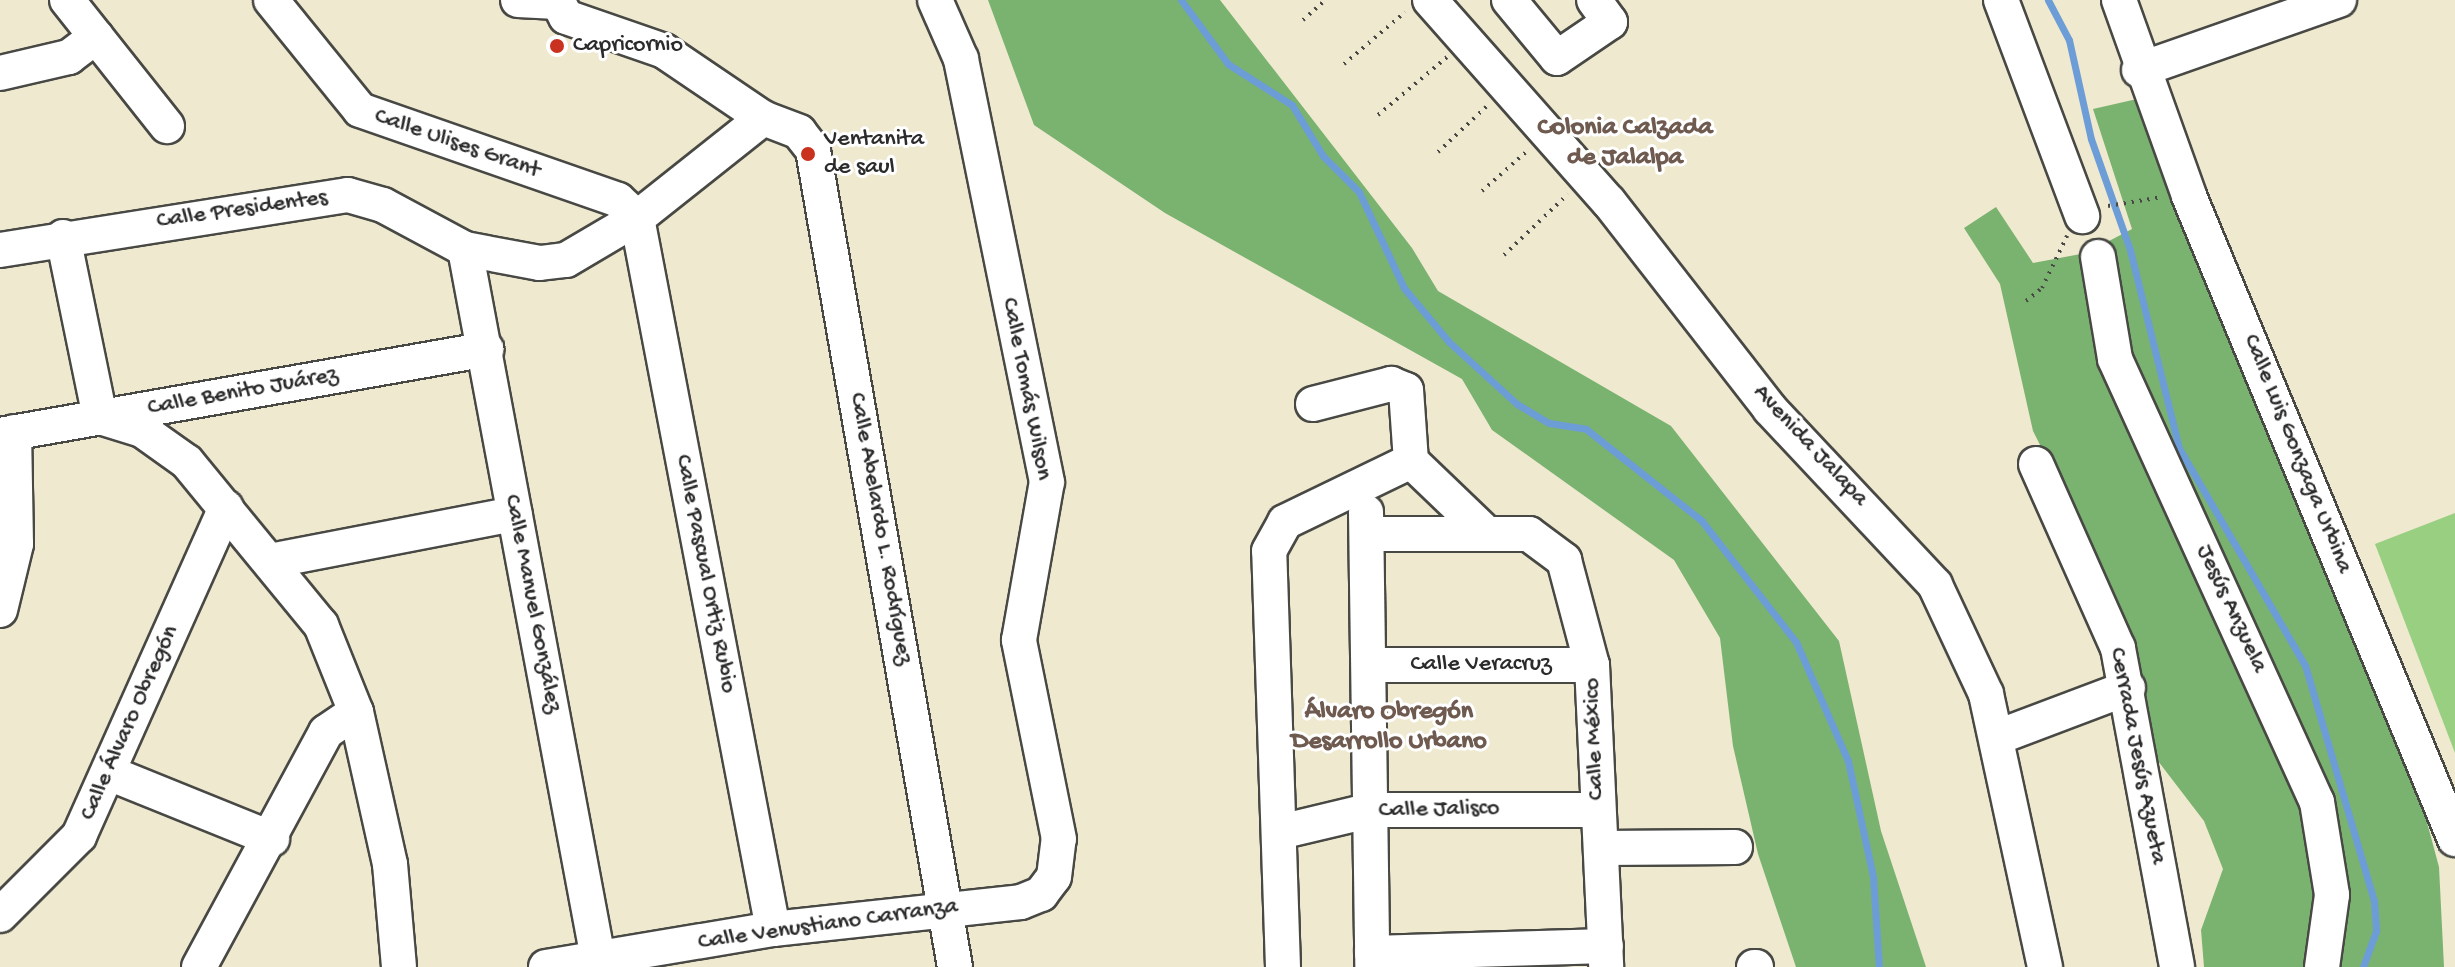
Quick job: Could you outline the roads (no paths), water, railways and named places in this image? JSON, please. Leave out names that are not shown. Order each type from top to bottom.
[{"type":"street","name":"Calle Ulises Grant","points":[[271,0],[360,110],[618,200],[637,218]]},
{"type":"street","points":[[518,0],[557,1]]},
{"type":"street","name":"Calle Tomás Wilson","points":[[935,0],[961,59],[1047,482],[1019,640],[1059,839],[1054,877]]},
{"type":"street","points":[[1509,0],[1557,58],[1602,11]]},
{"type":"street","points":[[2001,0],[2094,211]]},
{"type":"street","name":"Calle Luis Gonzaga Urbina","points":[[2119,0],[2139,70],[2455,839]]},
{"type":"street","name":"Calle Abelardo L. Rodríguez","points":[[557,1],[566,17],[664,51],[763,118],[799,132],[813,150],[955,967]]},
{"type":"street","points":[[2139,70],[2340,2]]},
{"type":"street","name":"Avenida Jalapa","points":[[1419,5],[1467,40],[1550,131],[1770,409],[1935,585],[1970,651],[1998,737],[2045,967]]},
{"type":"street","points":[[0,73],[69,57],[85,13]]},
{"type":"street","points":[[85,13],[167,126]]},
{"type":"street","name":"Calle Presidentes","points":[[0,250],[63,237],[348,195],[465,249],[566,260],[637,218],[763,118]]},
{"type":"street","name":"Calle Pascual Ortiz Rubio","points":[[637,218],[773,929]]},
{"type":"street","points":[[63,237],[100,417],[142,430],[187,462],[275,560],[321,625],[356,712],[390,864],[399,967]]},
{"type":"street","name":"Calle Manuel González","points":[[465,249],[598,958]]},
{"type":"street","name":"Jesús Anzuela","points":[[2098,257],[2115,359],[2317,802],[2332,895],[2322,967]]},
{"type":"street","name":"Calle Benito Juárez","points":[[7,434],[486,349]]},
{"type":"street","points":[[1313,404],[1391,384],[1406,390],[1411,461],[1483,530]]},
{"type":"street","points":[[0,610],[16,544],[7,434]]},
{"type":"street","points":[[1283,967],[1284,831],[1269,551],[1285,522],[1411,461]]},
{"type":"street","name":"Cerrada Jesús Azueta","points":[[2036,464],[2118,648],[2128,688],[2177,967]]},
{"type":"street","points":[[1363,484],[1368,534],[1372,960],[1606,956]]},
{"type":"street","name":"Calle Álvaro Obregón","points":[[0,915],[79,836],[226,507]]},
{"type":"street","points":[[275,560],[515,514]]},
{"type":"street","points":[[1368,534],[1483,530]]},
{"type":"street","name":"Calle México","points":[[1483,530],[1529,534],[1564,560],[1592,665],[1606,956]]},
{"type":"street","name":"Calle Veracruz","points":[[1369,665],[1592,665]]},
{"type":"street","points":[[1998,737],[2128,688]]},
{"type":"street","points":[[199,967],[272,839],[326,732],[356,712]]},
{"type":"street","points":[[109,773],[272,839]]},
{"type":"street","name":"Calle Jalisco","points":[[1284,831],[1372,810],[1597,810]]},
{"type":"street","points":[[1602,848],[1735,847]]},
{"type":"street","name":"Calle Venustiano Carranza","points":[[546,967],[773,929],[1021,902],[1041,894],[1054,877]]},
{"type":"waterway","points":[[1181,0],[1228,64],[1292,105],[1323,156],[1359,192],[1404,288],[1449,342],[1517,404],[1549,423],[1586,429],[1701,520],[1796,642],[1848,761],[1873,877],[1879,967]]},
{"type":"waterway","points":[[2048,0],[2069,40],[2091,139],[2130,250],[2179,448],[2305,665],[2374,901],[2376,931],[2363,967]]},
{"type":"place","name":"Capricornio","points":[[557,46]]},
{"type":"place","name":"Ventanita de saul","points":[[808,154]]},
{"type":"district","name":"Colonia Calzada de Jalalpa","points":[[1625,144]]},
{"type":"district","name":"Álvaro Obregón Desarrollo Urbano","points":[[1389,728]]}]
